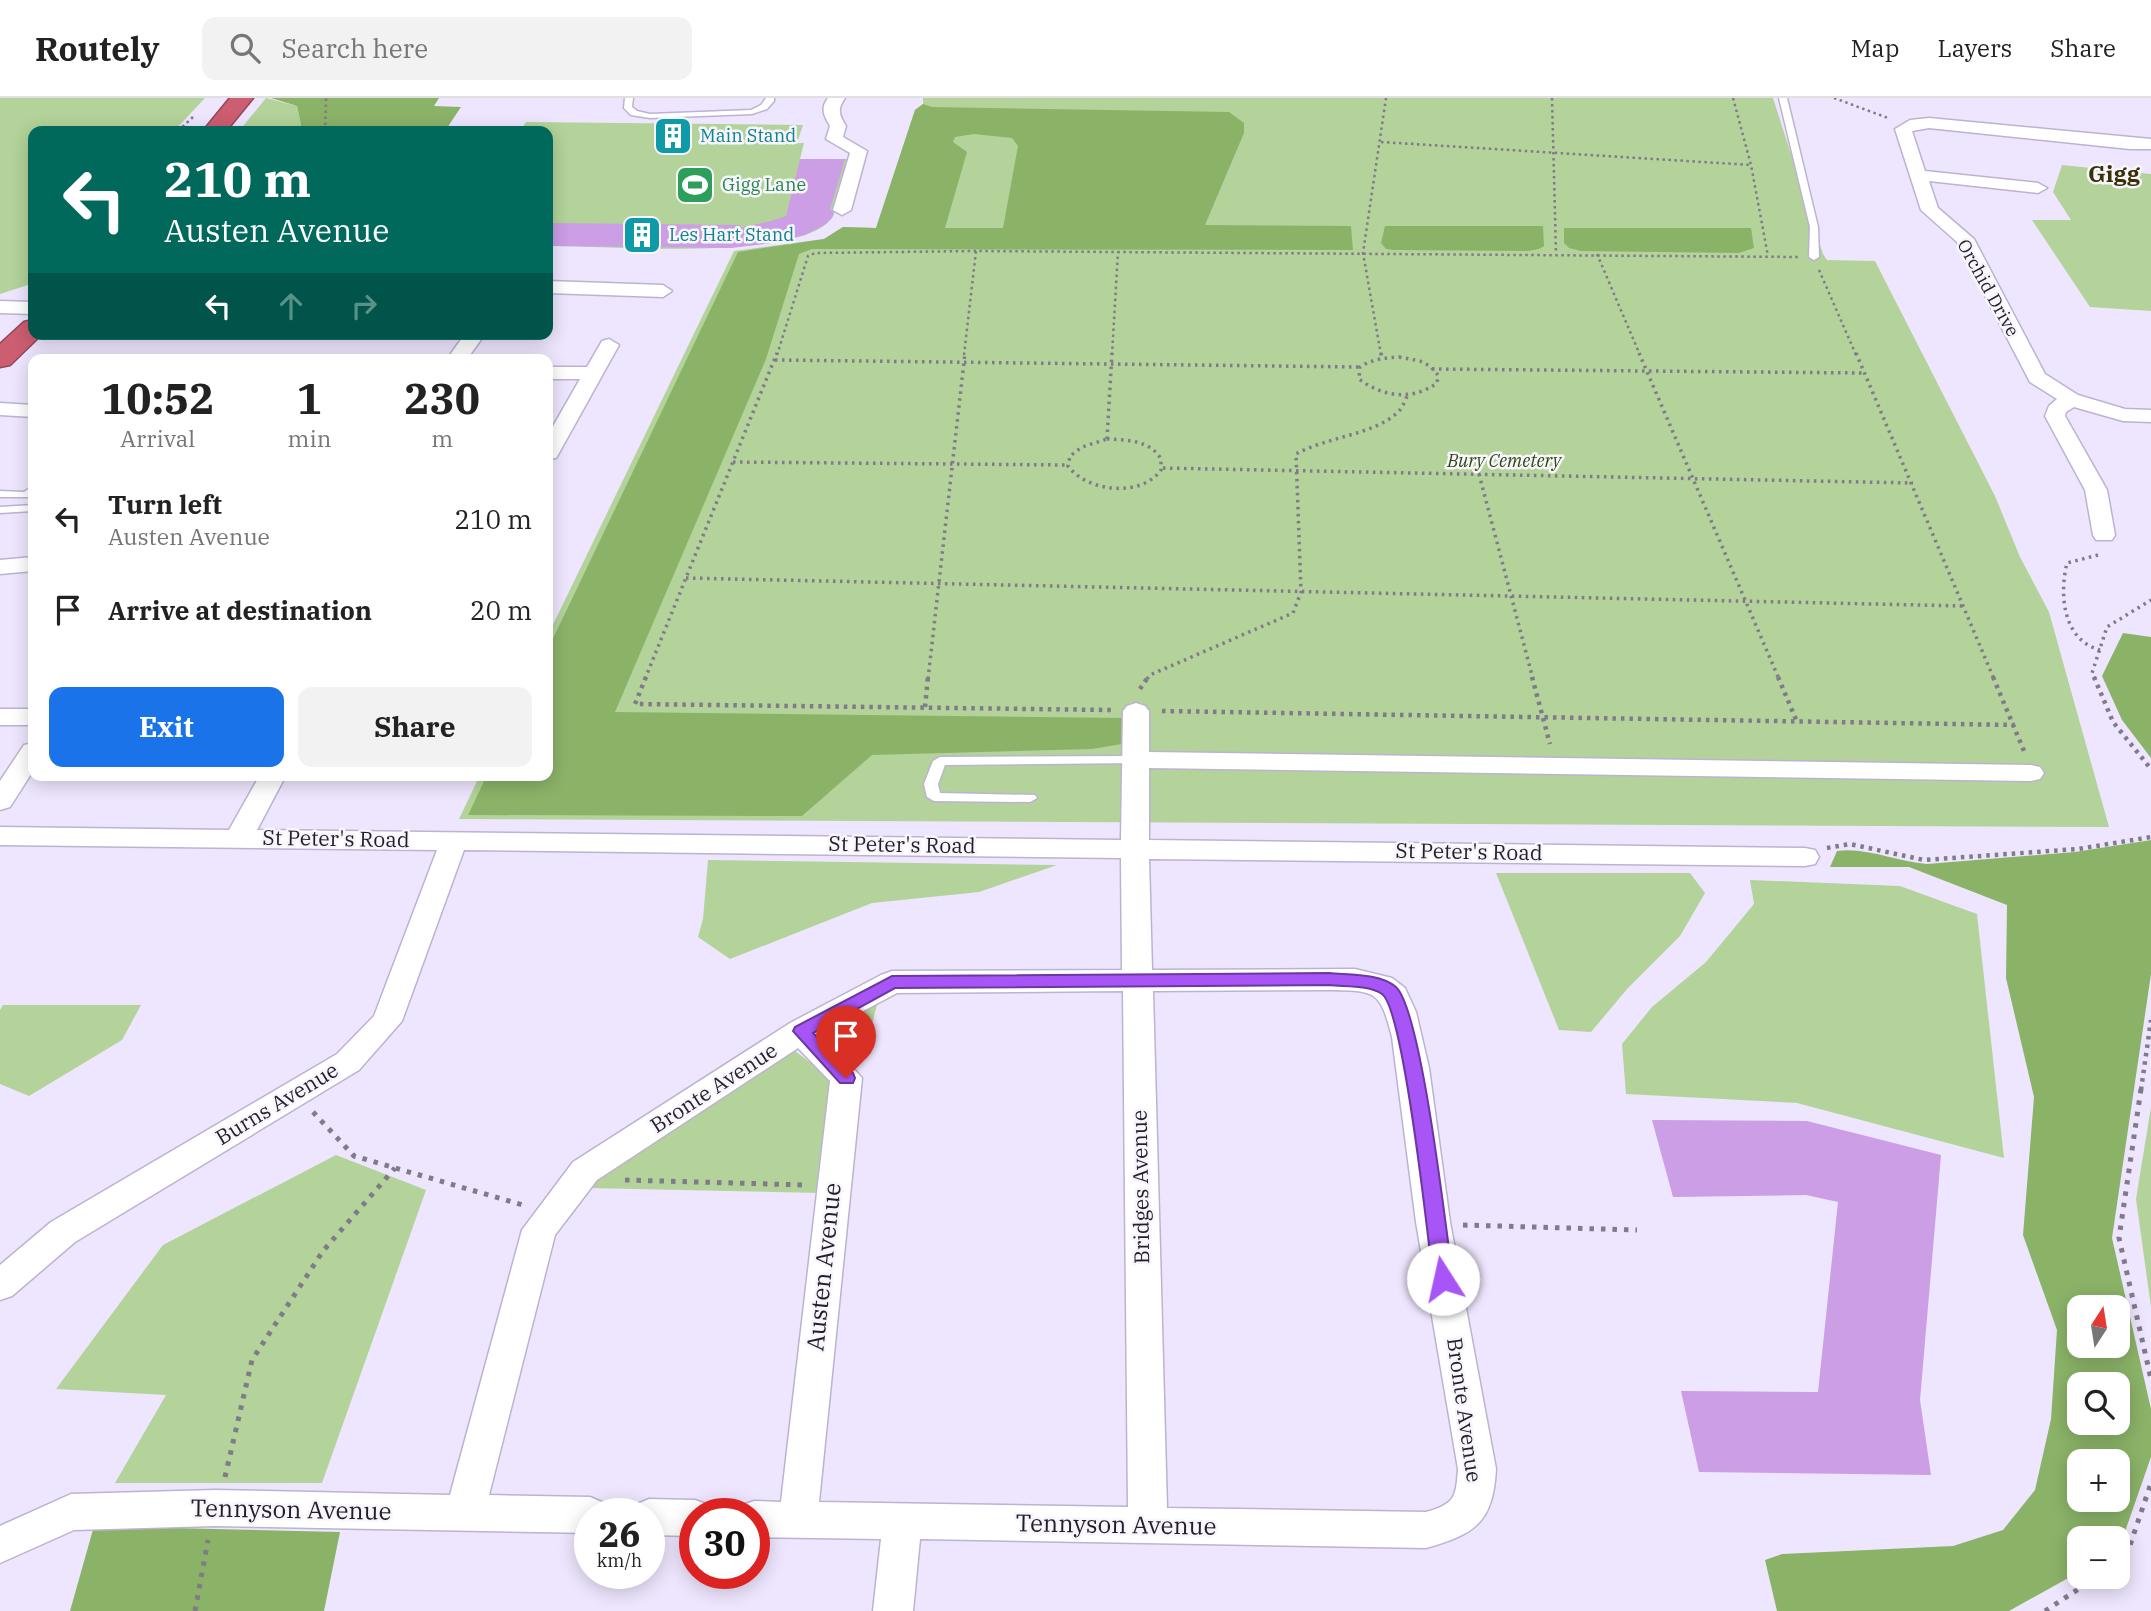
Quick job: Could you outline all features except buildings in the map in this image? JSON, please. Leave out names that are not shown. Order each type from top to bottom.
[{"type":"highway","points":[[218,126],[242,98]]},
{"type":"highway","points":[[0,359],[28,333]]},
{"type":"street","points":[[837,98],[832,103],[831,114],[838,126],[834,139],[859,151],[842,210]]},
{"type":"street","points":[[1908,125],[1947,124],[2151,144]]},
{"type":"street","name":"Orchid Drive","points":[[1908,125],[1903,129],[1930,210],[1965,239],[2037,378],[2071,399],[2123,415],[2151,416]]},
{"type":"street","points":[[1917,175],[2039,188]]},
{"type":"street","points":[[553,287],[663,291]]},
{"type":"street","points":[[0,307],[28,308]]},
{"type":"street","points":[[553,444],[609,345]]},
{"type":"street","points":[[553,373],[592,373]]},
{"type":"street","points":[[2071,399],[2056,410],[2055,416],[2096,490],[2104,535]]},
{"type":"street","points":[[553,408],[572,410]]},
{"type":"street","points":[[0,410],[28,411]]},
{"type":"street","points":[[0,567],[28,564]]},
{"type":"street","name":"Bridges Avenue","points":[[1136,711],[1135,847],[1147,1526]]},
{"type":"street","points":[[0,717],[28,717]]},
{"type":"street","points":[[0,801],[28,759]]},
{"type":"street","points":[[1136,760],[2031,773]]},
{"type":"street","points":[[238,838],[269,781]]},
{"type":"street","name":"St Peter's Road","points":[[0,836],[1135,847],[1805,857]]},
{"type":"street","name":"Burns Avenue","points":[[0,1286],[63,1232],[348,1062],[387,1021],[454,841]]},
{"type":"street","name":"Bronte Avenue","points":[[465,1512],[540,1230],[585,1171],[801,1031],[892,982],[1329,979],[1360,981],[1387,989],[1396,999],[1400,1010],[1411,1055],[1434,1224],[1477,1469],[1476,1494],[1471,1508]]},
{"type":"street","name":"Austen Avenue","points":[[798,1520],[832,1186],[846,1078],[801,1031]]},
{"type":"street","name":"Tennyson Avenue","points":[[0,1545],[71,1512],[215,1508],[574,1515]]},
{"type":"street","name":"Tennyson Avenue","points":[[770,1519],[1426,1530],[1451,1523],[1471,1508]]},
{"type":"street","points":[[893,1611],[902,1521]]},
{"type":"lane","points":[[629,98],[628,108],[634,113],[650,116],[752,112],[764,107],[770,98]]},
{"type":"lane","points":[[1783,98],[1814,227],[1814,257]]},
{"type":"lane","points":[[0,494],[28,494]]},
{"type":"lane","points":[[0,510],[28,508]]},
{"type":"lane","points":[[1030,798],[934,797],[931,784],[940,761],[1136,760]]},
{"type":"path","points":[[325,126],[326,98]]},
{"type":"path","points":[[1382,358],[1363,253],[1386,98]]},
{"type":"path","points":[[1552,98],[1556,253]]},
{"type":"path","points":[[1733,98],[1751,165],[1769,256]]},
{"type":"path","points":[[1835,98],[1908,125]]},
{"type":"path","points":[[1381,142],[1751,165]]},
{"type":"path","points":[[925,707],[976,251]]},
{"type":"path","points":[[976,251],[1769,256],[1814,257],[2015,725],[635,704],[775,360],[808,256],[815,253],[976,251]]},
{"type":"path","points":[[1107,439],[1118,252]]},
{"type":"path","points":[[1597,254],[1797,722]]},
{"type":"path","points":[[775,360],[1360,367],[1382,358],[1412,359],[1432,369],[1438,375],[1437,383],[1431,389],[1408,394],[1388,393],[1367,386],[1359,379],[1360,367]]},
{"type":"path","points":[[1432,369],[1863,373]]},
{"type":"path","points":[[1136,711],[1141,685],[1150,675],[1293,613],[1301,592],[1296,454],[1312,443],[1377,423],[1397,413],[1408,394]]},
{"type":"path","points":[[1163,468],[1162,457],[1144,444],[1107,439],[1076,449],[1069,457],[1067,465],[1070,471],[1084,482],[1111,488],[1136,486],[1150,481],[1163,468],[1913,483]]},
{"type":"path","points":[[733,462],[1067,465]]},
{"type":"path","points":[[1479,474],[1555,765]]},
{"type":"path","points":[[2100,650],[2078,639],[2069,621],[2064,597],[2067,563],[2101,554],[2111,547],[2104,535]]},
{"type":"path","points":[[686,578],[1965,606]]},
{"type":"path","points":[[2151,600],[2107,627],[2092,673],[2113,722],[2151,769]]},
{"type":"path","points":[[1805,857],[1834,846],[1850,844],[1924,860],[2078,849],[2151,837]]},
{"type":"path","points":[[2151,1020],[2119,1238],[2151,1379]]},
{"type":"path","points":[[296,1093],[354,1156],[553,1212]]},
{"type":"path","points":[[195,1611],[197,1589],[215,1508],[228,1469],[252,1360],[323,1251],[395,1168]]},
{"type":"path","points":[[579,1179],[832,1186]]},
{"type":"path","points":[[1434,1224],[1637,1230]]},
{"type":"path","points":[[2130,1545],[2151,1483]]},
{"type":"path","points":[[2045,1611],[2079,1589]]},
{"type":"green space","points":[[0,98],[205,98],[179,126],[28,126],[28,285],[0,294]]},
{"type":"green space","points":[[266,98],[297,106],[301,125],[301,126],[243,126]]},
{"type":"green space","points":[[271,98],[439,98],[434,106],[461,107],[448,126],[301,126],[297,106]]},
{"type":"green space","name":"Bury Cemetery","points":[[923,98],[1773,98],[1823,254],[1827,260],[1875,261],[1995,496],[2020,557],[2049,612],[2109,827],[459,819],[477,781],[553,781],[553,625],[734,251],[824,239],[843,227],[876,228],[915,110],[923,104]]},
{"type":"green space","points":[[923,104],[932,107],[1229,112],[1244,123],[1244,133],[1205,225],[1351,226],[1353,250],[812,249],[799,254],[766,359],[615,712],[1125,718],[1122,744],[1092,749],[872,755],[802,816],[468,815],[484,781],[553,781],[553,639],[738,252],[824,239],[843,227],[876,228],[915,110]],"holes":[[[974,134],[1012,138],[1018,146],[1003,228],[945,228],[967,152],[953,142],[955,137]]]},
{"type":"green space","name":"Gigg Lane","points":[[526,122],[803,125],[797,143],[804,143],[800,159],[847,159],[835,211],[826,224],[804,235],[773,243],[735,247],[651,249],[553,246],[553,126],[523,126]]},
{"type":"green space","points":[[2062,165],[2151,174],[2151,311],[2090,307],[2032,220],[2071,220],[2053,192]]},
{"type":"green space","points":[[1385,226],[1543,226],[1544,246],[1528,251],[1386,249],[1381,243]]},
{"type":"green space","points":[[1564,228],[1751,228],[1754,248],[1739,253],[1581,251],[1569,248],[1564,243]]},
{"type":"green space","points":[[2123,633],[2151,637],[2151,758],[2122,720],[2102,676]]},
{"type":"green space","points":[[2151,840],[2151,974],[2112,1238],[2125,1295],[2067,1295],[2067,1358],[2130,1358],[2130,1317],[2151,1409],[2151,1457],[2127,1526],[2067,1526],[2067,1579],[2009,1611],[1777,1611],[1765,1560],[1782,1554],[1953,1546],[2003,1530],[2035,1490],[2051,1419],[2057,1330],[2023,1235],[2034,1097],[2006,978],[2007,905],[1909,867],[1830,867],[1837,851],[1848,850],[1927,864],[2075,852]]},
{"type":"green space","points":[[708,860],[1057,865],[979,892],[872,903],[730,959],[698,937],[703,919]]},
{"type":"green space","points":[[1496,873],[1690,873],[1705,893],[1680,936],[1628,988],[1591,1032],[1559,1030]]},
{"type":"green space","points":[[1750,880],[1900,886],[1977,914],[2004,1158],[1797,1103],[1626,1094],[1622,1044],[1652,1007],[1706,962],[1754,904]]},
{"type":"green space","points":[[878,1001],[863,1058],[843,1023]]},
{"type":"green space","points":[[3,1005],[141,1005],[122,1040],[29,1096],[0,1084],[0,1010]]},
{"type":"green space","points":[[795,1051],[836,1082],[822,1193],[588,1188],[611,1169]]},
{"type":"green space","points":[[2151,1107],[2151,1307],[2136,1199]]},
{"type":"green space","points":[[336,1155],[426,1190],[322,1483],[115,1483],[166,1395],[56,1389],[163,1245]]},
{"type":"green space","points":[[94,1526],[340,1532],[324,1611],[70,1611]]},
{"type":"place","name":"Main Stand","points":[[673,136]]},
{"type":"place","name":"Gigg Lane","points":[[695,185]]},
{"type":"place","name":"Les Hart Stand","points":[[642,235]]},
{"type":"district","name":"Gigg","points":[[2114,174]]},
{"type":"route","points":[[846,1078],[801,1031],[892,982],[1329,979],[1374,984],[1387,989],[1396,999],[1411,1055],[1443,1279]]}]
